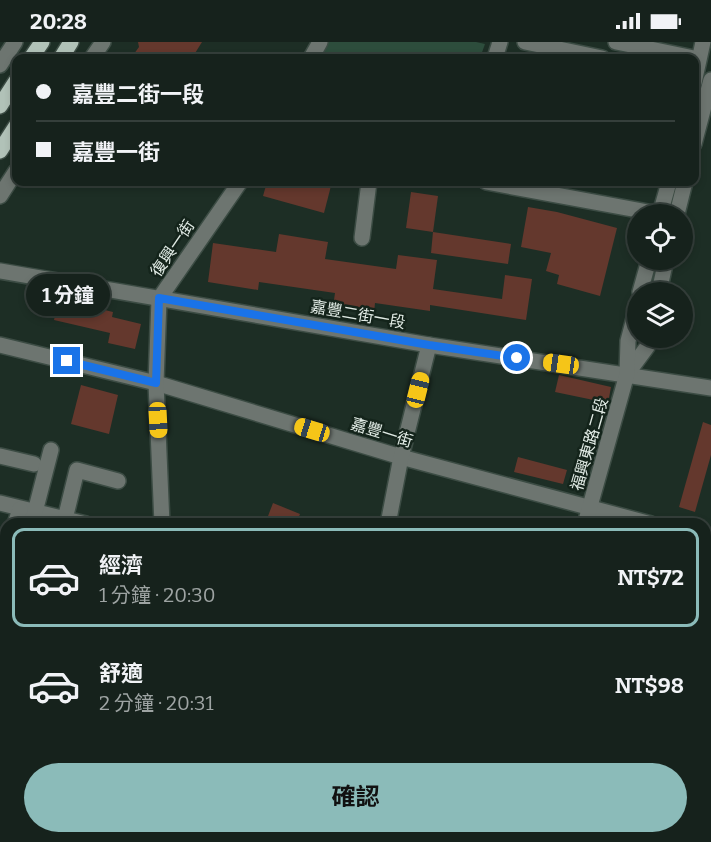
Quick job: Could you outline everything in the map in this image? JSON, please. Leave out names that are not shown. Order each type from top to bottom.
[{"type":"main road","points":[[0,106],[12,87]]},
{"type":"main road","points":[[0,151],[12,132]]},
{"type":"street","points":[[0,65],[15,42]]},
{"type":"street","points":[[525,42],[583,54]]},
{"type":"street","points":[[616,42],[672,54]]},
{"type":"street","points":[[699,108],[703,80],[700,60],[703,42]]},
{"type":"street","points":[[0,196],[12,177]]},
{"type":"street","name":"復興一街","points":[[162,518],[156,383],[159,298],[237,186]]},
{"type":"street","points":[[362,238],[368,186]]},
{"type":"street","points":[[508,186],[627,208]]},
{"type":"street","points":[[662,204],[668,186]]},
{"type":"street","points":[[679,204],[684,186]]},
{"type":"street","name":"嘉豐二街一段","points":[[0,270],[429,345],[711,388]]},
{"type":"street","name":"嘉豐一街","points":[[0,345],[156,383],[587,516],[603,518]]},
{"type":"street","points":[[389,518],[401,457],[429,345]]},
{"type":"street","name":"福興東路二段","points":[[587,516],[627,374],[628,348]]},
{"type":"street","name":"福興東路二段","points":[[627,374],[646,348]]},
{"type":"street","points":[[23,515],[51,450]]},
{"type":"street","points":[[0,456],[34,464]]},
{"type":"street","points":[[77,518],[77,470],[118,481]]},
{"type":"street","points":[[0,503],[23,515],[46,518]]},
{"type":"green space","points":[[323,42],[476,42],[485,44],[481,54],[317,54]]},
{"type":"building","points":[[138,42],[202,42],[194,54],[134,54],[139,47]]},
{"type":"building","points":[[266,186],[331,186],[324,213],[263,196]]},
{"type":"building","points":[[411,192],[438,196],[433,232],[406,228]]},
{"type":"building","points":[[528,207],[617,228],[600,296],[557,284],[559,275],[546,271],[551,253],[521,247]]},
{"type":"building","points":[[433,232],[511,244],[508,264],[431,253]]},
{"type":"building","points":[[279,234],[328,242],[325,259],[396,269],[398,255],[437,260],[433,289],[502,299],[505,275],[532,279],[526,320],[430,305],[430,311],[375,303],[374,313],[333,307],[335,293],[259,282],[258,290],[208,282],[213,243],[276,252]]},
{"type":"building","points":[[59,299],[113,312],[112,317],[141,324],[135,349],[108,343],[110,333],[54,320]]},
{"type":"building","points":[[559,375],[611,387],[608,403],[555,392]]},
{"type":"building","points":[[81,385],[118,395],[109,434],[71,424]]},
{"type":"building","points":[[703,422],[711,425],[711,455],[695,512],[679,507]]},
{"type":"building","points":[[518,457],[567,470],[563,484],[514,472]]},
{"type":"building","points":[[273,503],[300,514],[298,518],[267,518]]},
{"type":"route","points":[[67,361],[156,383],[159,298],[517,358]]}]
